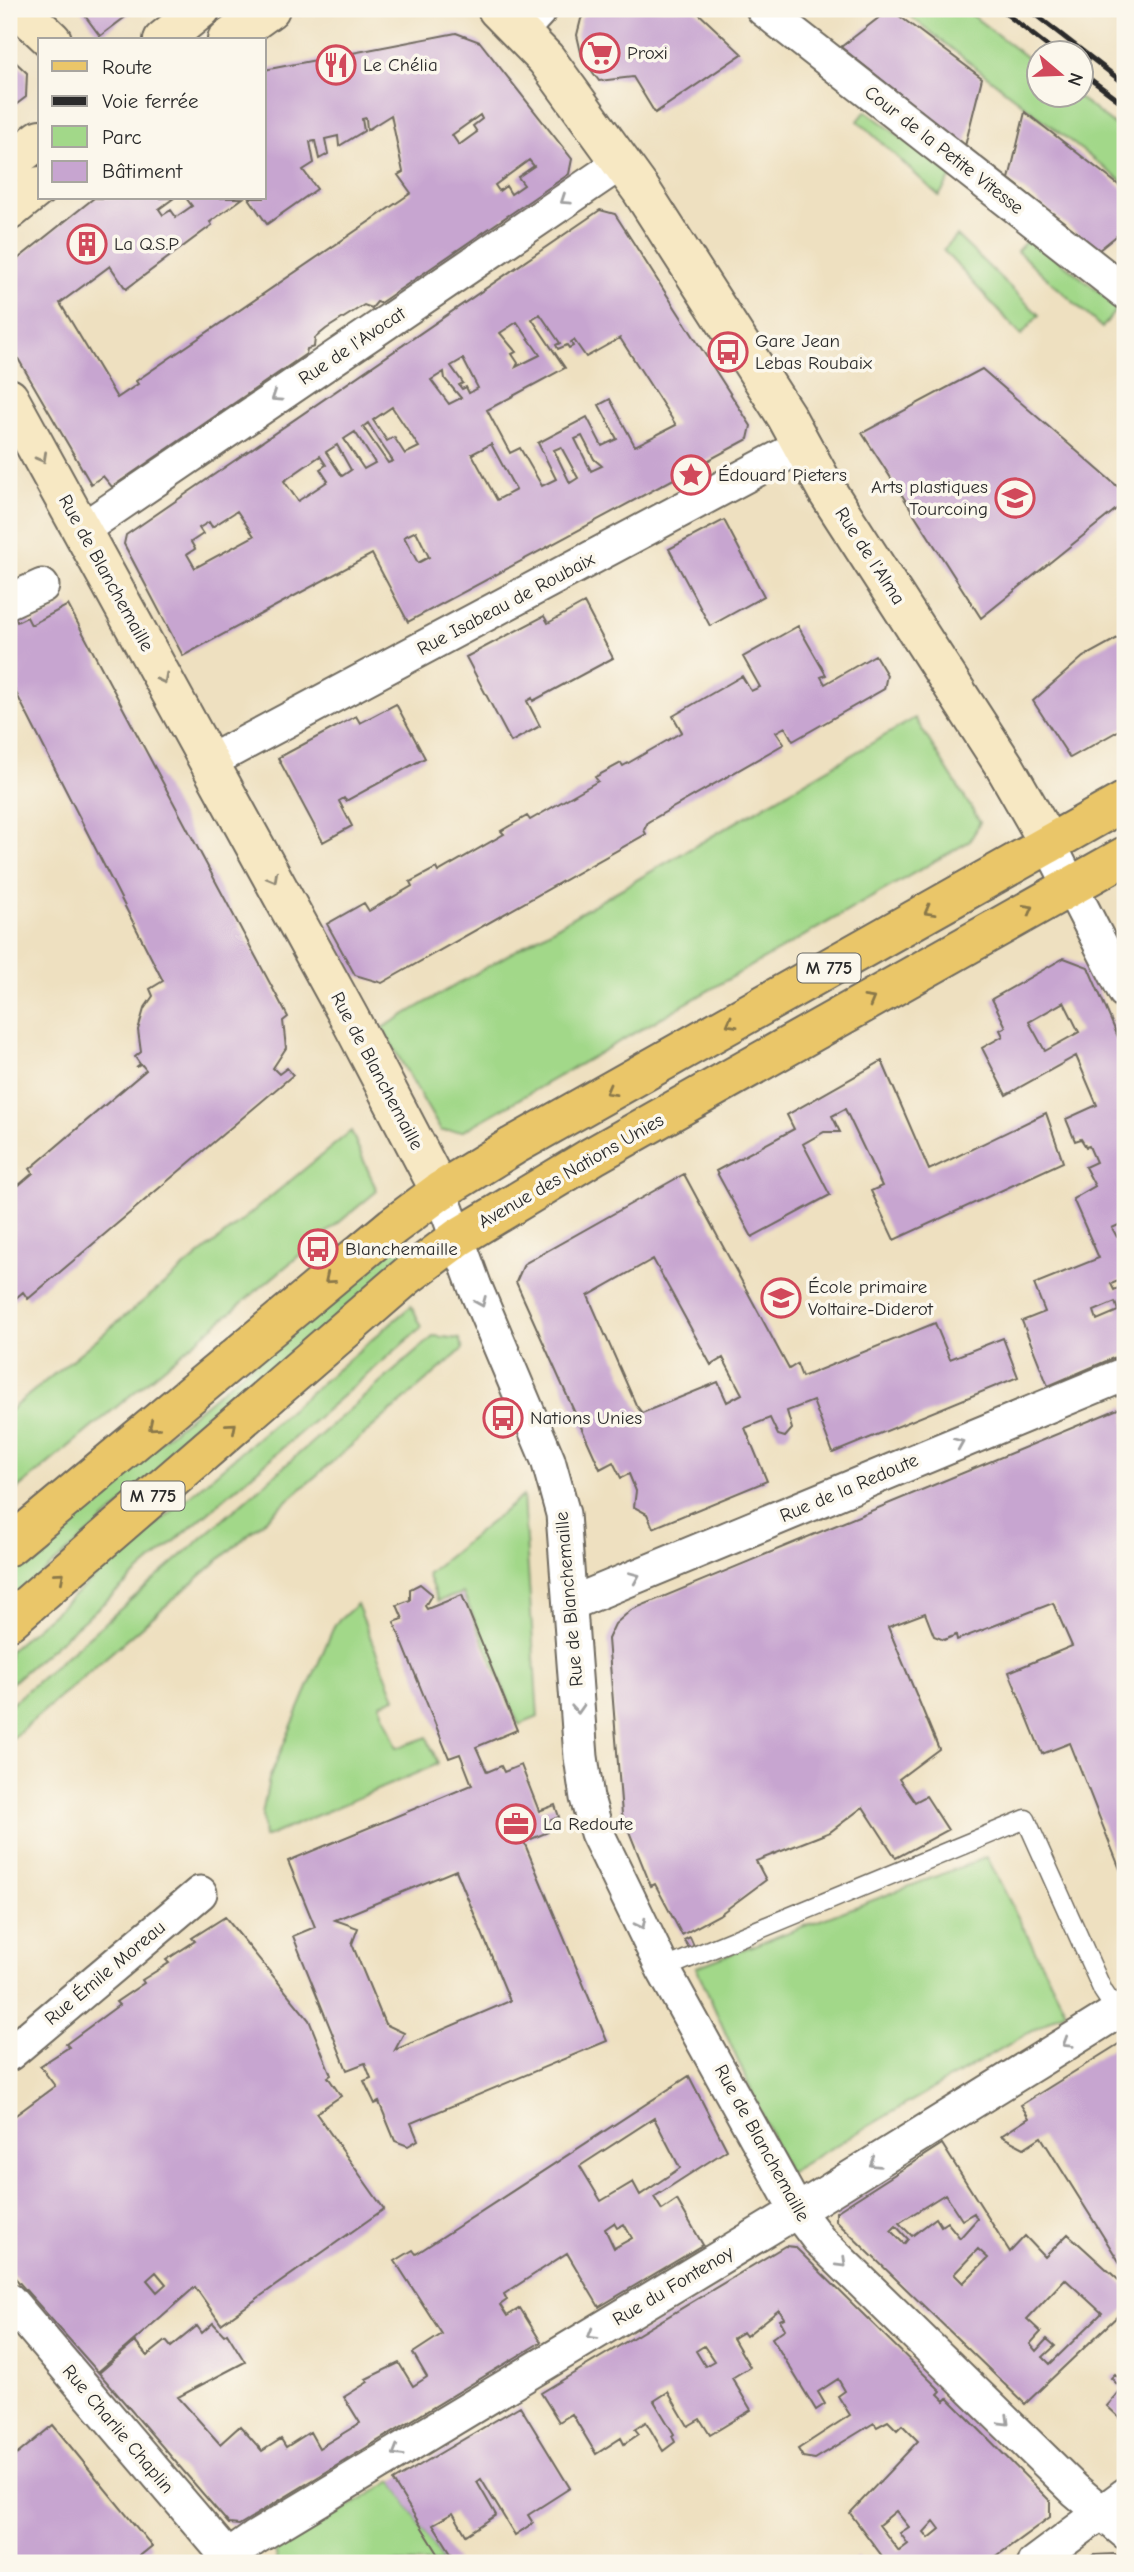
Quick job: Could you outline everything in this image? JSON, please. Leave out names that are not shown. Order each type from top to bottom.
[{"type":"main road","name":"M 775","points":[[9,1546],[393,1226],[440,1191],[513,1146],[1125,801]]},
{"type":"main road","name":"Avenue des Nations Unies","points":[[9,1621],[408,1275],[459,1237],[593,1156],[1125,856]]},
{"type":"street","points":[[19,9],[50,38]]},
{"type":"street","points":[[165,38],[201,9]]},
{"type":"street","points":[[231,38],[270,9]]},
{"type":"street","name":"Rue de l'Alma","points":[[477,9],[525,14],[569,91],[622,162],[740,343],[803,445],[827,491],[1005,767],[1072,886],[1125,992]]},
{"type":"street","name":"Cour de la Petite Vitesse","points":[[763,9],[1125,292]]},
{"type":"street","points":[[9,163],[38,141]]},
{"type":"street","name":"Rue de l'Avocat","points":[[83,529],[622,162]]},
{"type":"street","points":[[9,211],[38,188]]},
{"type":"street","name":"Rue de Blanchemaille","points":[[9,398],[350,1019],[440,1191],[475,1287],[556,1485],[564,1514],[581,1757],[587,1798],[606,1855],[663,1969],[797,2211],[819,2240],[1117,2513]]},
{"type":"street","name":"Rue Isabeau de Roubaix","points":[[209,762],[803,445]]},
{"type":"street","points":[[9,601],[42,586]]},
{"type":"street","name":"Rue de la Redoute","points":[[572,1603],[1125,1374]]},
{"type":"street","name":"Rue Émile Moreau","points":[[9,2054],[200,1893]]},
{"type":"street","name":"Rue du Fontenoy","points":[[227,2561],[1121,2009]]},
{"type":"street","name":"Rue Charlie Chaplin","points":[[9,2300],[227,2561]]},
{"type":"street","points":[[1034,2563],[1117,2513]]},
{"type":"lane","points":[[663,1969],[1026,1819],[1103,1990],[1121,2009]]},
{"type":"green space","points":[[901,9],[964,9],[1026,57],[1026,107]]},
{"type":"green space","points":[[1028,108],[1092,108],[1125,133],[1125,184]]},
{"type":"green space","points":[[866,111],[952,176],[939,196],[858,121]]},
{"type":"green space","points":[[957,236],[1039,315],[1021,335],[943,250]]},
{"type":"green space","points":[[1030,237],[1118,307],[1102,328],[1017,251]]},
{"type":"green space","points":[[915,718],[980,822],[970,841],[463,1131],[441,1131],[382,1028]]},
{"type":"green space","points":[[351,1131],[377,1191],[9,1496],[9,1411]]},
{"type":"green space","points":[[401,1240],[405,1257],[9,1603],[9,1568]]},
{"type":"green space","points":[[411,1306],[422,1327],[9,1685],[9,1651]]},
{"type":"green space","points":[[434,1336],[459,1339],[463,1349],[9,1741],[9,1706]]},
{"type":"green space","points":[[523,1496],[538,1717],[519,1725],[463,1593],[438,1601],[427,1574]]},
{"type":"green space","points":[[357,1604],[395,1698],[380,1704],[397,1748],[427,1737],[438,1764],[264,1838],[262,1815],[269,1779],[335,1624]]},
{"type":"green space","points":[[987,1857],[1066,2011],[788,2173],[696,1967]]},
{"type":"green space","points":[[393,2481],[444,2563],[278,2563],[275,2551]]},
{"type":"building","points":[[80,9],[136,9],[100,36]]},
{"type":"building","points":[[588,9],[694,9],[742,54],[655,113],[633,77],[599,81],[582,57],[577,35],[581,19]]},
{"type":"building","points":[[890,9],[982,78],[965,146],[841,47]]},
{"type":"building","points":[[456,33],[480,42],[572,159],[569,174],[380,303],[377,302],[372,308],[364,305],[326,329],[315,338],[314,347],[307,349],[306,354],[112,487],[103,476],[91,484],[9,343],[9,266],[92,200],[171,200],[159,209],[163,215],[171,210],[176,217],[192,206],[188,200],[240,200],[210,222],[212,225],[126,289],[110,266],[60,303],[117,398],[138,384],[136,381],[411,193],[398,175],[403,172],[391,115],[367,130],[366,118],[362,119],[364,131],[339,146],[338,136],[325,139],[328,154],[319,159],[315,141],[310,142],[314,163],[303,170],[317,189],[267,224],[250,200],[266,200],[266,70]],"holes":[[[480,115],[482,119],[473,126],[477,132],[459,145],[452,135]],[[529,160],[534,166],[518,177],[524,185],[511,194],[506,186],[499,191],[495,185]]]},
{"type":"building","points":[[9,56],[27,73],[26,97],[9,110]]},
{"type":"building","points":[[1025,112],[1125,190],[1125,229],[1099,250],[1009,179]]},
{"type":"building","points":[[600,210],[615,214],[751,426],[748,439],[408,622],[372,554],[183,656],[124,544],[126,535]],"holes":[[[540,314],[560,343],[556,345],[558,349],[567,345],[569,348],[573,346],[571,342],[574,340],[586,357],[620,338],[676,425],[635,446],[610,399],[599,405],[617,439],[602,446],[587,417],[538,443],[556,479],[542,486],[520,448],[510,453],[487,410],[565,368],[532,319]],[[517,322],[540,355],[516,367],[518,363],[512,354],[516,352],[500,333]],[[463,359],[478,388],[469,393],[466,387],[462,389],[459,385],[463,383],[451,366]],[[444,372],[445,379],[461,398],[449,404],[431,380]],[[392,407],[419,447],[405,454],[394,437],[387,441],[373,420]],[[368,423],[393,461],[388,463],[363,427]],[[355,432],[375,463],[364,469],[344,439]],[[582,436],[594,459],[602,466],[591,471],[575,439]],[[491,444],[516,490],[497,500],[472,454]],[[337,445],[351,470],[342,476],[326,452]],[[561,447],[578,478],[570,483],[554,450]],[[320,456],[326,465],[320,469],[328,481],[298,501],[284,481]],[[237,511],[254,536],[195,568],[187,554],[195,549],[191,542],[203,534],[199,528],[209,522],[212,527]],[[416,531],[429,557],[418,563],[404,537]]]},
{"type":"building","name":"Arts plastiques Tourcoing","points":[[982,369],[1125,493],[1125,502],[981,618],[862,433]]},
{"type":"building","points":[[724,520],[764,596],[710,626],[669,549]]},
{"type":"building","points":[[584,603],[613,658],[533,701],[532,698],[527,701],[540,726],[511,742],[466,657],[544,616],[548,623]]},
{"type":"building","points":[[68,605],[288,1017],[283,1021],[286,1048],[273,1068],[279,1074],[287,1068],[293,1075],[28,1299],[23,1292],[9,1304],[9,1187],[16,1181],[19,1185],[33,1173],[30,1169],[146,1070],[142,1065],[136,1067],[140,1064],[135,1057],[141,1052],[138,1030],[144,1009],[153,996],[150,989],[163,981],[9,679],[9,617],[14,615],[17,622],[27,617],[31,625]]},
{"type":"building","points":[[798,626],[826,675],[821,677],[825,684],[875,655],[887,675],[884,689],[793,741],[785,727],[776,732],[784,744],[648,822],[644,830],[646,834],[382,983],[355,975],[327,924],[364,903],[369,911],[412,886],[410,882],[436,868],[438,872],[504,834],[501,831],[527,816],[530,820],[598,781],[595,777],[621,763],[623,766],[682,732],[673,716],[742,676],[751,691],[760,687],[743,657]]},
{"type":"building","points":[[1125,634],[1125,727],[1070,758],[1033,701],[1083,657]]},
{"type":"building","points":[[396,704],[425,758],[346,801],[344,798],[339,801],[352,826],[323,842],[278,758],[356,716],[360,723]]},
{"type":"building","points":[[1064,958],[1088,967],[1125,1053],[1125,1222],[1112,1228],[1117,1237],[1125,1233],[1125,1278],[1111,1284],[1114,1290],[1125,1285],[1125,1353],[1048,1386],[1022,1321],[1045,1312],[1034,1284],[1099,1258],[1073,1199],[1095,1186],[1085,1167],[1096,1162],[1089,1146],[1086,1147],[1081,1139],[1075,1141],[1066,1119],[1097,1105],[1076,1056],[1006,1095],[982,1048],[1003,1036],[1000,1030],[1006,1027],[992,999]],"holes":[[[1064,1002],[1079,1032],[1045,1051],[1029,1022]],[[1115,1302],[1118,1311],[1097,1320],[1094,1311]]]},
{"type":"building","points":[[882,1061],[929,1170],[1046,1113],[1063,1162],[894,1240],[871,1191],[882,1186],[845,1109],[832,1116],[840,1132],[824,1132],[803,1144],[830,1195],[752,1237],[716,1171],[794,1129],[787,1115]]},
{"type":"building","points":[[684,1174],[789,1369],[797,1364],[802,1377],[935,1323],[950,1359],[1003,1338],[1018,1377],[833,1453],[813,1401],[787,1411],[792,1429],[785,1437],[778,1435],[770,1418],[745,1428],[767,1481],[653,1528],[647,1514],[634,1507],[636,1491],[629,1474],[621,1478],[613,1462],[600,1469],[516,1282],[524,1264]],"holes":[[[653,1259],[711,1365],[723,1358],[742,1394],[727,1402],[718,1382],[642,1413],[588,1296]]]},
{"type":"building","points":[[1125,1406],[1125,1882],[1070,1743],[1042,1754],[1009,1672],[1072,1646],[1053,1603],[957,1640],[956,1635],[944,1640],[934,1636],[925,1613],[888,1627],[939,1749],[899,1779],[915,1802],[926,1796],[948,1830],[896,1858],[863,1807],[830,1832],[756,1861],[766,1880],[719,1915],[682,1935],[655,1884],[651,1886],[622,1814],[608,1639],[615,1624],[631,1610]]},
{"type":"building","points":[[420,1584],[432,1594],[425,1606],[427,1609],[462,1595],[517,1730],[476,1747],[487,1772],[501,1766],[504,1772],[521,1765],[539,1811],[555,1805],[559,1817],[544,1823],[548,1832],[524,1842],[607,2041],[411,2123],[418,2140],[408,2146],[395,2141],[379,2102],[375,2104],[364,2081],[371,2078],[365,2063],[347,2070],[293,1936],[315,1927],[288,1861],[472,1785],[460,1754],[449,1758],[394,1622],[403,1619],[397,1605],[410,1600],[410,1589]],"holes":[[[456,1870],[510,2001],[395,2050],[404,2033],[385,2024],[352,1944],[358,1928],[335,1920]]]},
{"type":"building","points":[[225,1917],[309,2020],[331,2075],[328,2077],[341,2096],[316,2113],[384,2209],[221,2324],[195,2287],[98,2372],[9,2271],[9,2120],[55,2086],[40,2066],[69,2047],[66,2044],[119,2005],[116,2002],[144,1983],[142,1980],[169,1963],[166,1960],[195,1941],[192,1938]],"holes":[[[156,2272],[166,2284],[157,2292],[147,2280]]]},
{"type":"building","points":[[690,1937],[694,1946],[689,1948],[684,1940]]},
{"type":"building","points":[[1125,2040],[1125,2271],[1041,2137],[1024,2148],[1001,2136],[1029,2118],[1021,2105]]},
{"type":"building","points":[[689,2076],[727,2150],[654,2197],[662,2210],[677,2200],[703,2245],[599,2307],[567,2253],[504,2294],[507,2300],[500,2305],[507,2316],[520,2308],[541,2342],[239,2525],[229,2524],[99,2373],[135,2342],[147,2356],[166,2341],[171,2347],[197,2326],[202,2333],[213,2323],[224,2335],[227,2333],[245,2362],[178,2397],[220,2444],[240,2426],[262,2451],[281,2439],[286,2447],[310,2432],[319,2448],[360,2423],[344,2397],[368,2382],[366,2379],[399,2363],[413,2386],[427,2377],[413,2353],[442,2334],[395,2261],[413,2250],[416,2254]],"holes":[[[654,2118],[680,2168],[640,2195],[633,2182],[601,2201],[580,2166]],[[614,2223],[617,2228],[624,2224],[632,2238],[614,2248],[605,2229]]]},
{"type":"building","points":[[942,2144],[1010,2252],[1025,2236],[1045,2257],[1068,2234],[1125,2286],[1125,2309],[1025,2404],[836,2221],[836,2212]],"holes":[[[945,2194],[962,2220],[974,2213],[977,2219],[960,2238],[947,2222],[941,2226],[936,2218],[912,2236],[899,2223]],[[896,2226],[908,2239],[904,2244],[891,2231]],[[978,2249],[988,2258],[963,2283],[954,2274]],[[1065,2279],[1102,2313],[1050,2364],[1043,2357],[1055,2346],[1047,2339],[1036,2351],[1030,2344],[1041,2332],[1027,2319]]]},
{"type":"building","points":[[785,2246],[795,2247],[941,2391],[938,2394],[945,2401],[948,2398],[1050,2501],[1050,2517],[987,2563],[871,2563],[882,2556],[850,2513],[918,2441],[902,2425],[897,2430],[888,2421],[877,2427],[874,2423],[815,2459],[803,2457],[798,2449],[850,2415],[838,2396],[845,2391],[838,2379],[818,2392],[825,2404],[816,2410],[772,2338],[785,2329],[780,2320],[784,2318],[779,2310],[746,2336],[743,2332],[733,2338],[750,2367],[732,2378],[751,2410],[710,2435],[700,2419],[688,2426],[668,2392],[654,2401],[674,2434],[672,2436],[675,2442],[663,2451],[646,2422],[635,2429],[639,2434],[624,2444],[621,2438],[596,2454],[572,2414],[559,2422],[541,2393]],"holes":[[[704,2346],[714,2361],[705,2366],[696,2351]],[[896,2511],[909,2527],[900,2533],[908,2544],[899,2551],[879,2525]],[[934,2521],[940,2529],[929,2538],[924,2532]]]},
{"type":"building","points":[[1115,2374],[1125,2384],[1125,2423],[1107,2406],[1122,2389],[1111,2378]]},
{"type":"building","points":[[520,2406],[570,2488],[528,2515],[533,2523],[515,2535],[481,2479],[477,2482],[496,2515],[466,2535],[453,2513],[433,2524],[456,2561],[444,2563],[393,2481]]},
{"type":"building","points":[[53,2425],[152,2546],[131,2563],[9,2563],[9,2461]]},
{"type":"building","points":[[1114,2554],[1124,2563],[1083,2563],[1094,2555]]},
{"type":"building","points":[[857,2557],[860,2561],[865,2558],[870,2563],[849,2563]]},
{"type":"railway","points":[[1000,9],[1037,38]]},
{"type":"railway","points":[[1028,9],[1125,84]]},
{"type":"railway","points":[[1096,83],[1125,105]]},
{"type":"place","name":"Proxi","points":[[600,53]]},
{"type":"place","name":"Le Chélia","points":[[336,65]]},
{"type":"place","name":"La Q.S.P","points":[[87,244]]},
{"type":"place","name":"Gare Jean Lebas Roubaix","points":[[728,352]]},
{"type":"place","name":"Édouard Pieters","points":[[691,475]]},
{"type":"place","name":"Arts plastiques Tourcoing","points":[[1015,498]]},
{"type":"place","name":"Blanchemaille","points":[[318,1249]]},
{"type":"place","name":"École primaire Voltaire-Diderot","points":[[781,1298]]},
{"type":"place","name":"Nations Unies","points":[[503,1418]]},
{"type":"place","name":"La Redoute","points":[[516,1824]]}]
